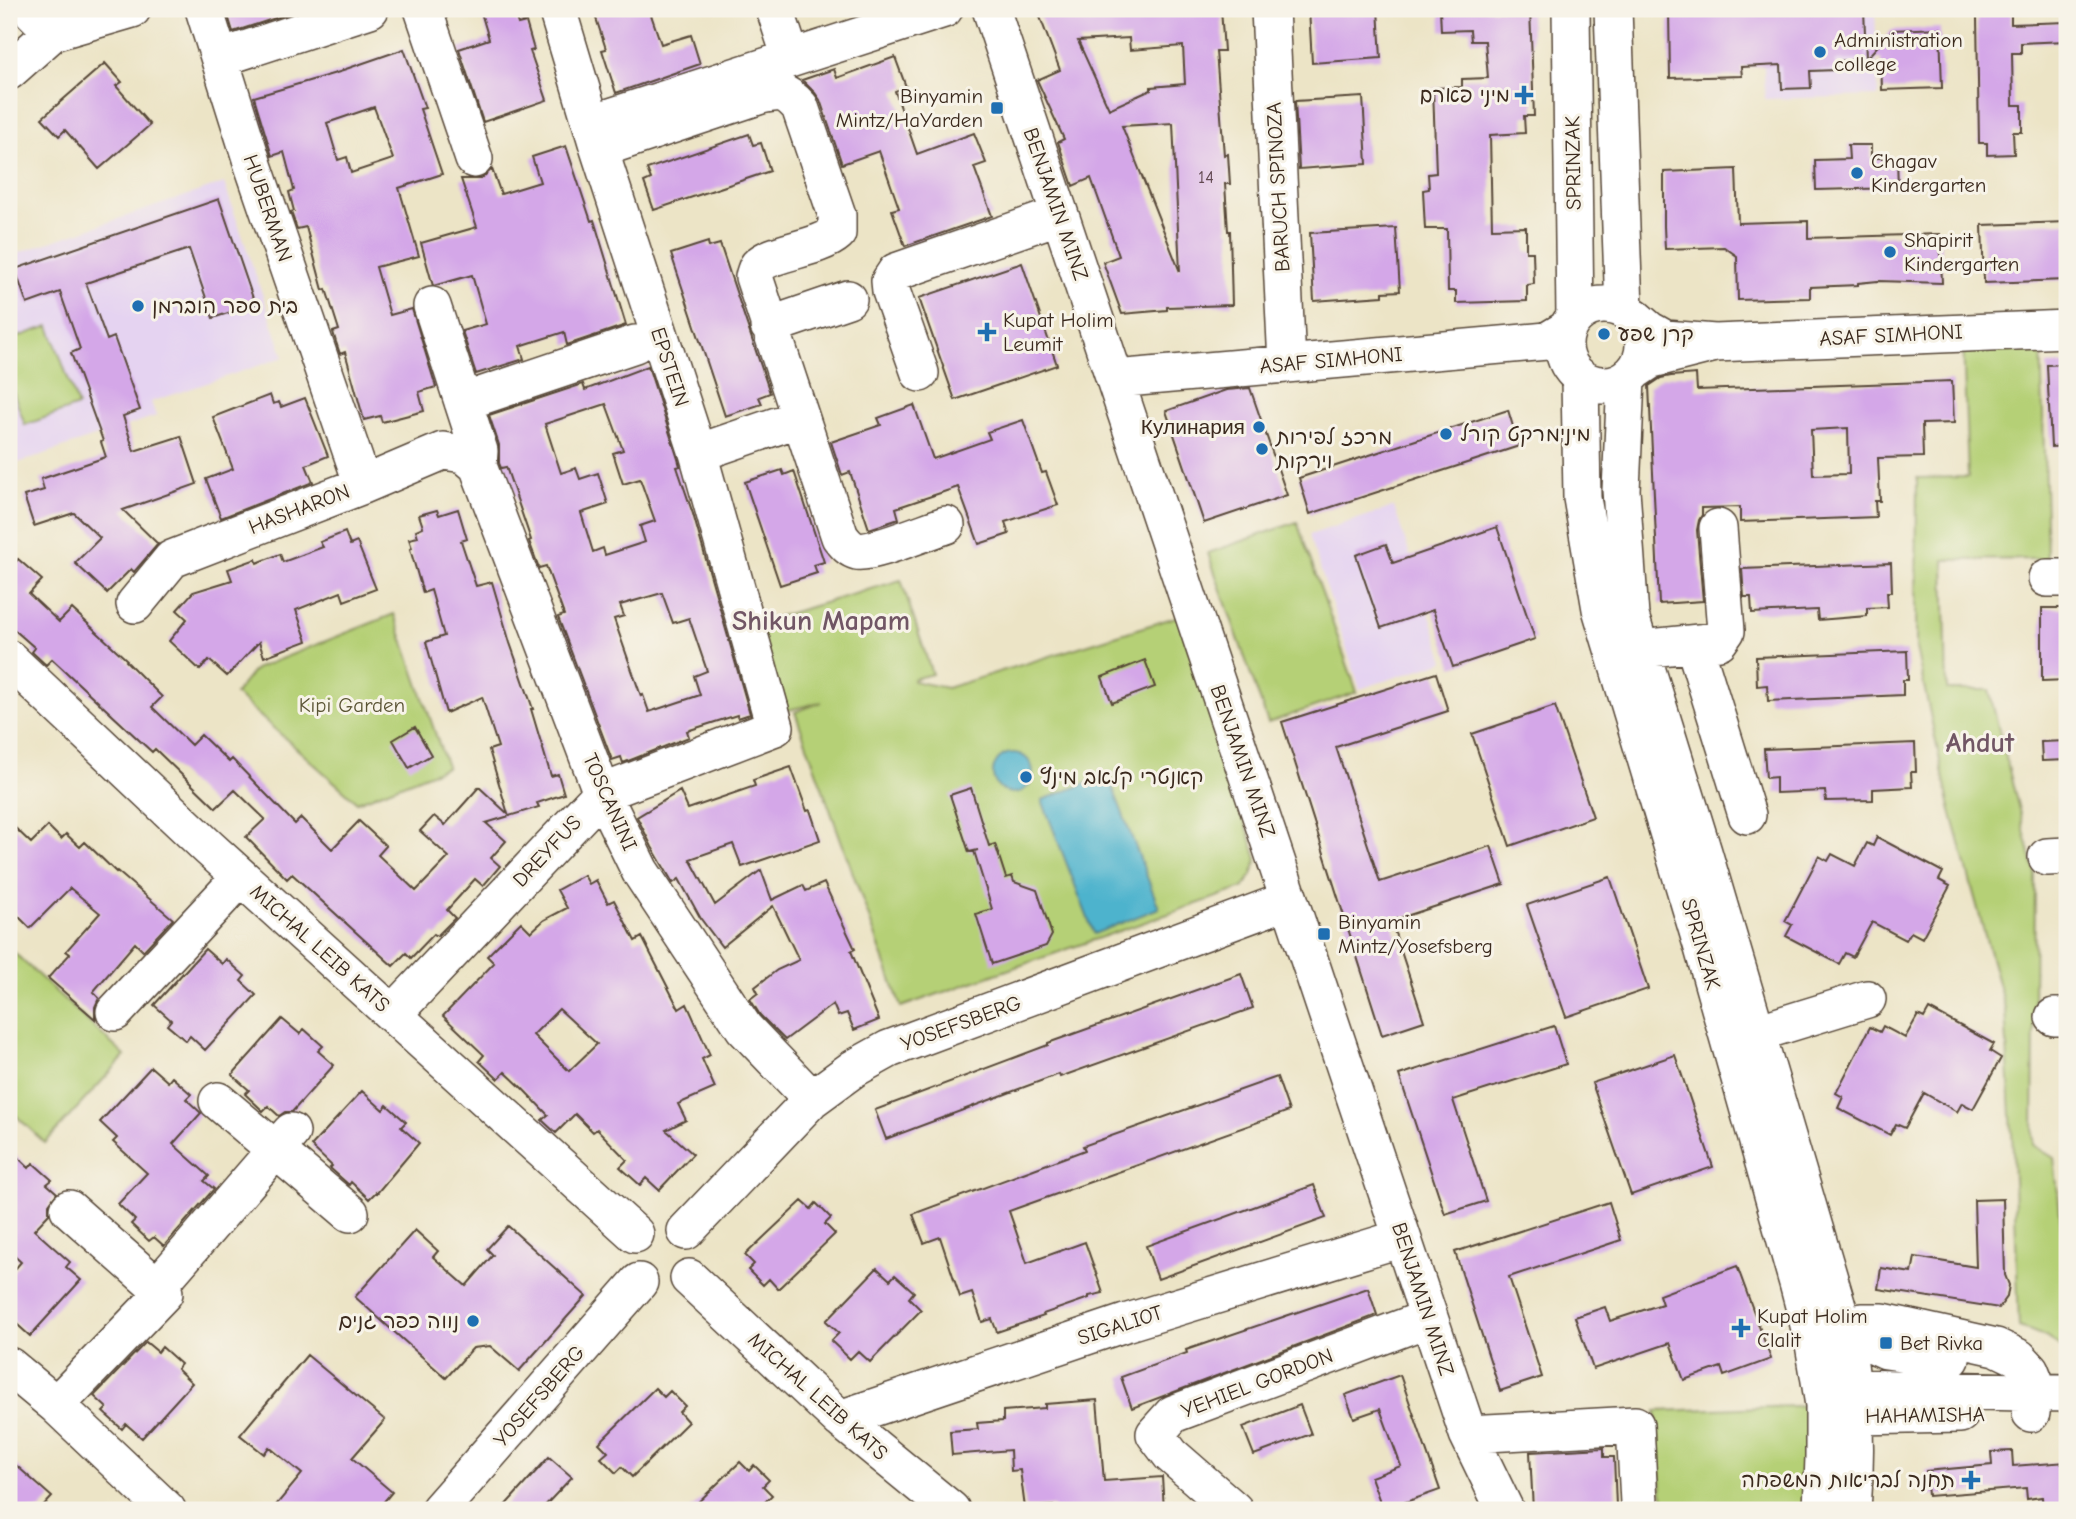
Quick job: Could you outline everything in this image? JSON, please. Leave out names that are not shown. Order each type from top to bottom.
[{"type":"street","points":[[9,71],[42,20],[132,9]]},
{"type":"street","name":"HUBERMAN","points":[[204,9],[253,165],[363,485]]},
{"type":"street","points":[[220,58],[370,9]]},
{"type":"street","points":[[423,9],[474,159]]},
{"type":"street","name":"EPSTEIN","points":[[557,9],[698,453],[775,727]]},
{"type":"street","points":[[775,9],[791,58]]},
{"type":"street","points":[[596,136],[791,58],[944,9]]},
{"type":"street","name":"BENJAMIN MINZ","points":[[990,9],[1468,1434],[1505,1510]]},
{"type":"street","name":"BARUCH SPINOZA","points":[[1270,9],[1287,364]]},
{"type":"street","name":"SPRINZAK","points":[[1571,9],[1567,344],[1582,498],[1601,609],[1743,1037]]},
{"type":"street","points":[[1613,9],[1630,314]]},
{"type":"street","points":[[596,136],[778,92],[790,96],[800,107],[837,215],[837,233],[829,240],[769,259],[757,266],[754,277],[840,537],[848,547],[858,551],[946,525]]},
{"type":"street","points":[[920,373],[891,291],[890,281],[896,272],[1060,215]]},
{"type":"street","points":[[769,326],[848,299]]},
{"type":"street","points":[[1598,304],[1611,305],[1630,314],[1642,330],[1645,343],[1643,357],[1632,374],[1616,384],[1591,383],[1567,344],[1586,309],[1598,304]]},
{"type":"street","name":"TOSCANINI","points":[[432,306],[479,451],[478,466],[602,793],[640,871],[744,1028],[812,1099]]},
{"type":"street","name":"ASAF SIMHONI","points":[[1630,314],[1665,339],[1715,343],[2067,329]]},
{"type":"street","name":"ASAF SIMHONI","points":[[1632,374],[1653,359],[1715,343]]},
{"type":"street","points":[[463,402],[635,344]]},
{"type":"street","name":"ASAF SIMHONI","points":[[1115,379],[1567,344]]},
{"type":"street","name":"SPRINZAK","points":[[1632,374],[1621,490],[1630,617],[1703,852],[1798,1283],[1828,1335],[1844,1403],[1855,1479],[1852,1510]]},
{"type":"street","points":[[698,453],[800,418]]},
{"type":"street","name":"HASHARON","points":[[135,604],[172,559],[443,451],[464,454],[478,466]]},
{"type":"street","points":[[1640,649],[1718,642],[1726,631],[1718,528]]},
{"type":"street","points":[[1694,644],[1747,815]]},
{"type":"street","name":"MICHAL LEIB KATS","points":[[9,659],[241,877],[635,1234]]},
{"type":"street","name":"DREYFUS","points":[[393,1014],[602,793],[775,727]]},
{"type":"street","points":[[115,1012],[241,877]]},
{"type":"street","name":"YOSEFSBERG","points":[[686,1231],[812,1099],[853,1069],[890,1049],[1289,900]]},
{"type":"street","points":[[1743,1037],[1867,999]]},
{"type":"street","points":[[218,1101],[283,1140],[350,1213]]},
{"type":"street","points":[[149,1281],[283,1140]]},
{"type":"street","points":[[56,1405],[164,1293],[69,1209]]},
{"type":"street","points":[[654,1222],[677,1224],[686,1231],[692,1239],[696,1259],[689,1278],[674,1289],[665,1290],[646,1287],[639,1282],[632,1274],[627,1254],[635,1234],[654,1222]]},
{"type":"street","name":"SIGALIOT","points":[[840,1419],[1125,1323],[1402,1238]]},
{"type":"street","name":"MICHAL LEIB KATS","points":[[689,1278],[840,1419],[944,1508]]},
{"type":"street","name":"YOSEFSBERG","points":[[439,1510],[639,1282]]},
{"type":"street","name":"YEHIEL GORDON","points":[[1234,1510],[1171,1455],[1155,1434],[1173,1414],[1429,1318]]},
{"type":"street","points":[[1828,1335],[1862,1322],[1882,1322],[1996,1347],[2020,1358],[2041,1393]]},
{"type":"street","points":[[9,1366],[56,1405],[167,1510]]},
{"type":"street","name":"HAHAMISHA","points":[[1844,1403],[2041,1393],[2067,1412]]},
{"type":"street","name":"SPRINZAK","points":[[1822,1510],[1824,1457],[1844,1403]]},
{"type":"street","points":[[1468,1434],[1635,1425],[1639,1503]]},
{"type":"shaded area","name":"Administration college","points":[[1762,9],[1875,9],[1878,96],[1765,99]]},
{"type":"shaded area","name":"בית ספר הוברמן","points":[[224,183],[284,357],[151,402],[156,416],[9,466],[9,256]]},
{"type":"shaded area","points":[[1394,507],[1445,661],[1360,689],[1309,535]]},
{"type":"green space","points":[[49,326],[78,406],[25,425],[9,380],[9,340]]},
{"type":"green space","points":[[2041,340],[2047,559],[1944,560],[1947,690],[1989,690],[2035,874],[2033,1145],[2054,1158],[2067,1276],[2067,1352],[2045,1337],[2019,1327],[2005,1009],[1949,803],[1916,648],[1917,478],[1968,477],[1963,341]]},
{"type":"green space","points":[[1297,522],[1357,692],[1268,723],[1208,553]]},
{"type":"green space","name":"קאנטרי קלאב מינץ","points":[[901,580],[932,674],[913,681],[947,688],[1179,616],[1257,859],[1252,875],[1243,888],[901,1007],[795,712],[822,702],[784,711],[757,623]]},
{"type":"green space","name":"Kipi Garden","points":[[394,614],[447,767],[357,802],[235,694],[255,669]]},
{"type":"green space","points":[[9,948],[125,1056],[45,1143],[9,1109]]},
{"type":"green space","points":[[1824,1405],[1822,1510],[1669,1510],[1662,1493],[1656,1411]]},
{"type":"water","points":[[1013,753],[1027,759],[1033,773],[1027,787],[1013,793],[999,787],[993,773],[999,759]]},
{"type":"water","points":[[1108,775],[1159,908],[1094,934],[1042,800]]},
{"type":"building","points":[[226,9],[303,9],[233,32]]},
{"type":"building","points":[[480,9],[513,9],[518,24],[526,22],[534,50],[530,51],[547,100],[483,122],[459,49],[489,39]]},
{"type":"building","points":[[593,9],[649,9],[661,44],[691,35],[700,64],[616,93],[602,50],[606,49]]},
{"type":"building","points":[[1037,9],[1221,9],[1224,51],[1216,51],[1224,155],[1228,154],[1230,184],[1225,184],[1230,231],[1232,305],[1167,307],[1167,310],[1122,314],[1103,262],[1119,256],[1091,178],[1073,186],[1058,142],[1064,139],[1037,80],[1060,70]],"holes":[[[1129,38],[1130,50],[1183,46],[1185,84],[1151,87],[1151,90],[1109,109],[1078,41]],[[1173,123],[1180,272],[1122,126]]]},
{"type":"building","points":[[1309,9],[1378,9],[1381,58],[1312,63]]},
{"type":"building","points":[[1440,9],[1530,9],[1534,116],[1524,116],[1525,133],[1490,135],[1492,228],[1526,227],[1526,252],[1533,252],[1534,284],[1527,285],[1527,301],[1456,303],[1456,291],[1448,291],[1447,229],[1425,229],[1423,190],[1429,189],[1428,174],[1436,173],[1433,88],[1462,87],[1462,79],[1488,78],[1485,41],[1471,41],[1470,30],[1441,31]]},
{"type":"building","points":[[1669,9],[1741,9],[1741,14],[1782,13],[1782,9],[1864,9],[1866,59],[1892,30],[1940,28],[1942,88],[1882,90],[1881,59],[1836,61],[1836,70],[1810,71],[1811,88],[1782,89],[1781,65],[1741,67],[1742,76],[1670,78]]},
{"type":"building","points":[[1985,9],[2011,9],[2011,24],[2067,22],[2067,41],[2021,43],[2021,53],[2012,53],[2013,105],[2022,105],[2022,132],[2013,132],[2014,154],[1987,155],[1987,143],[1979,143],[1977,17],[1985,17]]},
{"type":"building","points":[[404,49],[425,108],[420,109],[442,174],[399,188],[419,256],[376,267],[390,315],[412,309],[436,387],[419,392],[424,411],[382,422],[380,416],[364,420],[345,352],[340,354],[336,342],[333,332],[339,330],[326,289],[323,290],[306,227],[297,229],[291,212],[294,211],[289,192],[294,190],[284,152],[272,156],[254,97]],"holes":[[[374,107],[393,159],[351,173],[347,157],[338,160],[327,123]]]},
{"type":"building","points":[[895,57],[906,87],[895,91],[917,154],[974,133],[986,163],[974,167],[992,216],[905,246],[892,210],[899,208],[879,151],[842,164],[820,100],[802,80],[834,69],[837,78]]},
{"type":"building","points":[[105,63],[122,82],[116,86],[150,125],[99,169],[65,130],[59,136],[42,118]]},
{"type":"building","points":[[1363,97],[1367,164],[1299,169],[1295,101]]},
{"type":"building","points":[[749,134],[753,145],[761,143],[770,171],[654,210],[644,182],[651,179],[647,169]]},
{"type":"building","points":[[1848,145],[1871,145],[1871,158],[1897,158],[1898,188],[1816,190],[1815,160],[1849,159]]},
{"type":"building","points":[[566,146],[591,221],[594,220],[626,325],[567,345],[564,332],[520,346],[524,359],[476,374],[462,331],[486,324],[472,275],[433,286],[421,243],[477,227],[461,179],[481,179],[492,169],[501,194],[540,182],[532,157]]},
{"type":"building","points":[[1736,169],[1738,223],[1808,221],[1808,238],[1940,234],[1942,283],[1878,281],[1858,285],[1810,287],[1810,298],[1738,300],[1737,256],[1724,247],[1665,249],[1664,226],[1664,172]]},
{"type":"building","points":[[219,199],[255,304],[213,318],[189,249],[86,283],[107,340],[114,337],[140,410],[123,416],[134,451],[181,436],[197,484],[123,510],[158,544],[134,572],[131,569],[107,593],[75,563],[100,538],[74,513],[34,526],[24,496],[44,490],[41,479],[106,457],[101,442],[103,441],[71,353],[80,349],[60,292],[27,304],[15,269]]},
{"type":"building","points":[[2067,222],[2067,280],[1984,283],[1982,225]]},
{"type":"building","points":[[1396,228],[1400,291],[1383,292],[1383,296],[1314,301],[1310,233]]},
{"type":"building","points":[[708,242],[709,247],[720,244],[770,393],[759,397],[762,404],[725,416],[671,254]]},
{"type":"building","points":[[1022,263],[1057,365],[955,400],[919,298]]},
{"type":"building","points":[[2067,364],[2067,446],[2051,447],[2047,365]]},
{"type":"building","points":[[648,366],[678,459],[680,466],[677,467],[750,714],[738,718],[737,715],[687,731],[689,737],[623,763],[621,757],[612,760],[558,617],[564,615],[546,566],[539,568],[506,467],[501,468],[499,463],[499,445],[489,415],[583,384],[585,390]],"holes":[[[606,404],[623,450],[613,453],[623,484],[640,479],[655,521],[640,526],[645,542],[605,555],[603,548],[593,552],[581,513],[608,504],[598,473],[580,479],[576,468],[561,473],[545,424]],[[662,593],[673,623],[689,618],[707,671],[694,676],[700,695],[649,712],[614,619],[624,616],[620,605]]]},
{"type":"building","points":[[1696,374],[1697,390],[1952,381],[1954,423],[1922,424],[1923,457],[1878,458],[1880,501],[1875,501],[1876,517],[1740,522],[1740,507],[1702,508],[1697,530],[1703,601],[1659,604],[1649,386],[1661,378]],"holes":[[[1848,428],[1849,474],[1813,475],[1811,430]]]},
{"type":"building","points":[[1250,388],[1287,495],[1204,523],[1166,411],[1226,390]]},
{"type":"building","points":[[270,395],[273,404],[279,402],[281,407],[305,398],[328,456],[306,465],[313,482],[221,518],[206,479],[233,469],[213,417]]},
{"type":"building","points":[[914,405],[933,459],[990,439],[987,432],[1023,420],[1042,473],[1046,472],[1058,505],[1005,522],[1009,534],[979,544],[958,487],[896,508],[899,519],[869,529],[850,472],[842,475],[831,442],[881,425],[878,418]]},
{"type":"building","points":[[1508,410],[1519,446],[1310,514],[1299,478]]},
{"type":"building","points":[[782,470],[784,475],[794,471],[824,562],[814,565],[817,573],[780,585],[745,482]]},
{"type":"building","points":[[458,509],[467,539],[461,541],[476,586],[492,582],[533,709],[551,776],[558,774],[564,794],[537,803],[539,807],[486,823],[506,841],[491,858],[500,866],[483,886],[475,879],[447,910],[455,918],[437,936],[434,934],[411,958],[406,953],[393,966],[292,874],[287,879],[246,837],[265,819],[235,790],[216,808],[155,749],[152,752],[52,659],[46,665],[32,652],[35,648],[9,625],[9,570],[18,559],[42,580],[29,594],[59,622],[72,609],[127,660],[162,697],[152,707],[191,745],[201,735],[229,762],[232,759],[295,824],[301,818],[332,849],[359,821],[386,846],[378,855],[416,891],[449,857],[420,831],[434,816],[445,825],[479,787],[508,814],[489,750],[498,747],[482,697],[446,713],[426,642],[444,636],[431,590],[423,593],[410,549],[409,539],[418,537],[416,530],[423,527],[419,515],[437,510],[439,515]]},
{"type":"building","points":[[1497,527],[1535,639],[1453,667],[1433,610],[1381,628],[1356,555],[1386,544],[1393,563]]},
{"type":"building","points":[[345,532],[350,545],[357,542],[376,589],[344,601],[341,592],[296,610],[307,641],[264,657],[259,642],[227,676],[209,660],[200,670],[169,641],[187,619],[177,610],[193,592],[232,580],[228,569],[256,559],[257,563],[280,554],[283,562],[323,547],[320,542]]},
{"type":"building","points":[[1891,563],[1892,592],[1887,592],[1888,607],[1867,608],[1867,616],[1818,620],[1817,610],[1752,613],[1751,597],[1744,597],[1742,569]]},
{"type":"building","points":[[2042,608],[2067,608],[2067,680],[2042,681]]},
{"type":"building","points":[[1907,651],[1908,680],[1903,680],[1903,695],[1768,701],[1767,685],[1757,686],[1756,657]]},
{"type":"building","points":[[1145,660],[1155,687],[1112,703],[1102,677]]},
{"type":"building","points":[[1436,673],[1448,711],[1336,747],[1380,882],[1491,846],[1504,884],[1391,921],[1424,1021],[1382,1035],[1282,722]]},
{"type":"building","points":[[1555,706],[1593,817],[1510,846],[1472,734]]},
{"type":"building","points":[[415,727],[431,755],[409,768],[393,740]]},
{"type":"building","points":[[2067,741],[2067,760],[2042,761],[2041,742]]},
{"type":"building","points":[[1915,743],[1916,772],[1911,772],[1912,787],[1873,789],[1873,800],[1826,801],[1825,791],[1776,793],[1776,777],[1766,778],[1764,749]]},
{"type":"building","points":[[791,767],[820,840],[742,867],[733,844],[690,859],[715,905],[761,870],[772,900],[803,885],[806,891],[824,883],[855,949],[851,951],[879,1020],[854,1030],[847,1013],[838,1016],[833,1004],[785,1040],[760,1015],[750,999],[758,993],[755,987],[777,970],[799,960],[773,906],[722,947],[701,919],[679,879],[673,883],[637,817],[680,791],[688,809],[755,786],[753,780]]},
{"type":"building","points":[[971,788],[989,846],[995,844],[1006,878],[1012,876],[1014,882],[1037,890],[1052,935],[1046,946],[992,964],[976,914],[992,909],[974,851],[978,850],[969,852],[950,795]]},
{"type":"building","points":[[9,822],[31,843],[48,826],[61,839],[66,834],[80,847],[85,842],[116,872],[173,919],[143,951],[135,943],[93,992],[99,998],[95,1007],[95,1019],[48,978],[70,954],[66,951],[100,913],[70,888],[30,928],[9,907]]},
{"type":"building","points":[[1877,837],[1943,872],[1939,880],[1950,886],[1922,938],[1911,932],[1906,940],[1872,922],[1853,957],[1845,953],[1839,964],[1786,936],[1792,925],[1785,921],[1819,856],[1828,861],[1832,854],[1855,866],[1867,843],[1873,846]]},
{"type":"building","points":[[584,875],[589,884],[596,880],[608,903],[614,900],[635,941],[642,937],[679,1009],[687,1004],[710,1055],[702,1059],[715,1088],[678,1104],[686,1120],[666,1130],[693,1154],[659,1190],[646,1178],[640,1185],[620,1167],[627,1160],[597,1129],[593,1132],[575,1114],[556,1133],[542,1120],[548,1115],[522,1088],[505,1072],[498,1079],[479,1061],[484,1055],[443,1016],[494,963],[487,956],[521,922],[531,932],[544,920],[567,908],[557,890]],"holes":[[[559,1009],[597,1044],[569,1071],[533,1035]]]},
{"type":"building","points":[[1610,877],[1648,989],[1566,1017],[1527,905]]},
{"type":"building","points":[[205,949],[222,964],[226,959],[245,976],[241,981],[256,995],[205,1050],[190,1036],[186,1041],[167,1025],[171,1020],[154,1005]]},
{"type":"building","points":[[1241,974],[1253,1008],[1060,1077],[1059,1074],[886,1139],[875,1110],[1048,1043]]},
{"type":"building","points":[[1929,1009],[1994,1044],[1990,1051],[2001,1058],[1973,1109],[1962,1103],[1957,1112],[1924,1093],[1905,1128],[1896,1124],[1890,1135],[1838,1108],[1843,1097],[1836,1093],[1870,1027],[1880,1032],[1883,1026],[1905,1038],[1918,1015],[1924,1018]]},
{"type":"building","points":[[282,1019],[300,1034],[304,1029],[323,1046],[318,1051],[334,1065],[292,1112],[279,1116],[268,1106],[263,1111],[245,1094],[249,1090],[232,1075]]},
{"type":"building","points":[[1554,1026],[1566,1064],[1453,1100],[1486,1201],[1445,1214],[1399,1075]]},
{"type":"building","points":[[1675,1055],[1713,1167],[1631,1195],[1592,1083]]},
{"type":"building","points":[[151,1067],[168,1082],[172,1077],[191,1094],[186,1099],[201,1113],[173,1144],[209,1176],[204,1181],[214,1189],[164,1246],[154,1237],[149,1241],[131,1224],[135,1220],[118,1204],[147,1173],[113,1142],[117,1138],[100,1122]]},
{"type":"building","points":[[1277,1077],[1289,1111],[1009,1211],[1027,1263],[1085,1242],[1103,1293],[997,1332],[992,1319],[982,1322],[972,1293],[960,1297],[940,1237],[924,1243],[913,1214],[1085,1150],[1083,1146]]},
{"type":"building","points":[[362,1091],[383,1110],[387,1105],[406,1122],[401,1127],[419,1143],[369,1199],[351,1182],[349,1185],[330,1168],[332,1166],[311,1146]]},
{"type":"building","points":[[9,1149],[29,1168],[33,1163],[52,1180],[47,1184],[57,1193],[49,1204],[49,1214],[34,1230],[70,1262],[66,1267],[81,1280],[30,1336],[9,1317],[9,1276],[21,1262],[9,1251]]},
{"type":"building","points":[[1314,1185],[1326,1218],[1158,1279],[1146,1246]]},
{"type":"building","points":[[2003,1199],[2005,1275],[2009,1285],[2007,1297],[1999,1308],[1878,1289],[1881,1268],[1912,1273],[1915,1257],[1976,1267],[1974,1200]]},
{"type":"building","points":[[802,1201],[811,1209],[816,1203],[831,1218],[825,1224],[835,1234],[778,1289],[769,1279],[763,1285],[748,1270],[754,1264],[745,1255]]},
{"type":"building","points":[[1609,1202],[1621,1240],[1509,1277],[1542,1377],[1500,1391],[1455,1252]]},
{"type":"building","name":"נווה כפר גנים","points":[[508,1226],[586,1296],[519,1371],[490,1346],[473,1348],[446,1378],[355,1297],[415,1230],[438,1251],[433,1257],[466,1286],[493,1255],[487,1249]]},
{"type":"building","name":"Kupat Holim Clalit","points":[[1737,1266],[1771,1359],[1724,1376],[1721,1367],[1684,1380],[1670,1343],[1593,1369],[1575,1317],[1605,1307],[1610,1321],[1662,1304],[1659,1295]]},
{"type":"building","points":[[877,1268],[890,1280],[895,1275],[914,1292],[909,1298],[921,1310],[870,1362],[858,1351],[850,1359],[831,1341],[839,1333],[826,1321]]},
{"type":"building","points":[[1368,1288],[1377,1315],[1132,1408],[1121,1377],[1187,1353],[1186,1350]]},
{"type":"building","points":[[146,1342],[158,1352],[162,1347],[181,1364],[177,1369],[192,1383],[142,1438],[126,1424],[122,1429],[103,1412],[107,1408],[94,1396]]},
{"type":"building","name":"נווה כפר גנים","points":[[307,1355],[385,1420],[352,1458],[392,1492],[377,1510],[272,1510],[302,1474],[269,1447],[264,1454],[240,1435]]},
{"type":"building","points":[[1400,1375],[1440,1490],[1383,1510],[1371,1477],[1401,1466],[1380,1409],[1354,1418],[1345,1395]]},
{"type":"building","points":[[655,1388],[664,1397],[670,1391],[685,1406],[679,1412],[688,1422],[632,1477],[622,1467],[616,1473],[601,1458],[608,1452],[599,1443]]},
{"type":"building","points":[[1097,1400],[1104,1481],[1162,1477],[1164,1510],[1053,1510],[1053,1506],[1025,1508],[1020,1470],[1011,1471],[1010,1450],[952,1455],[950,1431],[978,1429],[977,1423],[1003,1421],[1003,1411]]},
{"type":"building","points":[[1300,1405],[1311,1434],[1254,1455],[1243,1427]]},
{"type":"building","points":[[1604,1448],[1604,1457],[1614,1457],[1616,1506],[1606,1507],[1607,1510],[1533,1510],[1530,1452]]},
{"type":"building","points":[[2012,1451],[2013,1466],[2067,1462],[2067,1510],[2043,1510],[2042,1497],[2027,1499],[2026,1488],[1928,1496],[1926,1471],[1992,1465],[1991,1452]]},
{"type":"building","points":[[549,1457],[572,1477],[541,1510],[501,1510]]},
{"type":"building","points":[[9,1459],[52,1497],[40,1510],[9,1510]]},
{"type":"building","points":[[740,1462],[749,1471],[754,1465],[769,1480],[763,1486],[772,1495],[757,1510],[749,1510],[740,1502],[732,1510],[690,1510]]},
{"type":"place","name":"Administration college","points":[[1820,52]]},
{"type":"place","name":"מיני פארם","points":[[1524,95]]},
{"type":"place","name":"Binyamin Mintz/HaYarden","points":[[997,108]]},
{"type":"place","name":"Chagav Kindergarten","points":[[1857,173]]},
{"type":"place","name":"Shapirit Kindergarten","points":[[1890,252]]},
{"type":"place","name":"בית ספר הוברמן","points":[[138,306]]},
{"type":"place","name":"Kupat Holim Leumit","points":[[987,332]]},
{"type":"place","name":"קרן שפע","points":[[1604,334]]},
{"type":"place","name":"Кулинария","points":[[1259,427]]},
{"type":"place","name":"מינימרקט קורל","points":[[1446,434]]},
{"type":"place","name":"מרכז לפירות וירקות","points":[[1262,449]]},
{"type":"place","name":"קאנטרי קלאב מינץ","points":[[1026,777]]},
{"type":"place","name":"Binyamin Mintz/Yosefsberg","points":[[1324,934]]},
{"type":"place","name":"נווה כפר גנים","points":[[473,1321]]},
{"type":"place","name":"Kupat Holim Clalit","points":[[1741,1328]]},
{"type":"place","name":"Bet Rivka","points":[[1886,1343]]},
{"type":"place","name":"תחנה לבריאות המשפחה","points":[[1971,1480]]},
{"type":"district","name":"Shikun Mapam","points":[[821,620]]},
{"type":"district","name":"Ahdut","points":[[1980,742]]}]
